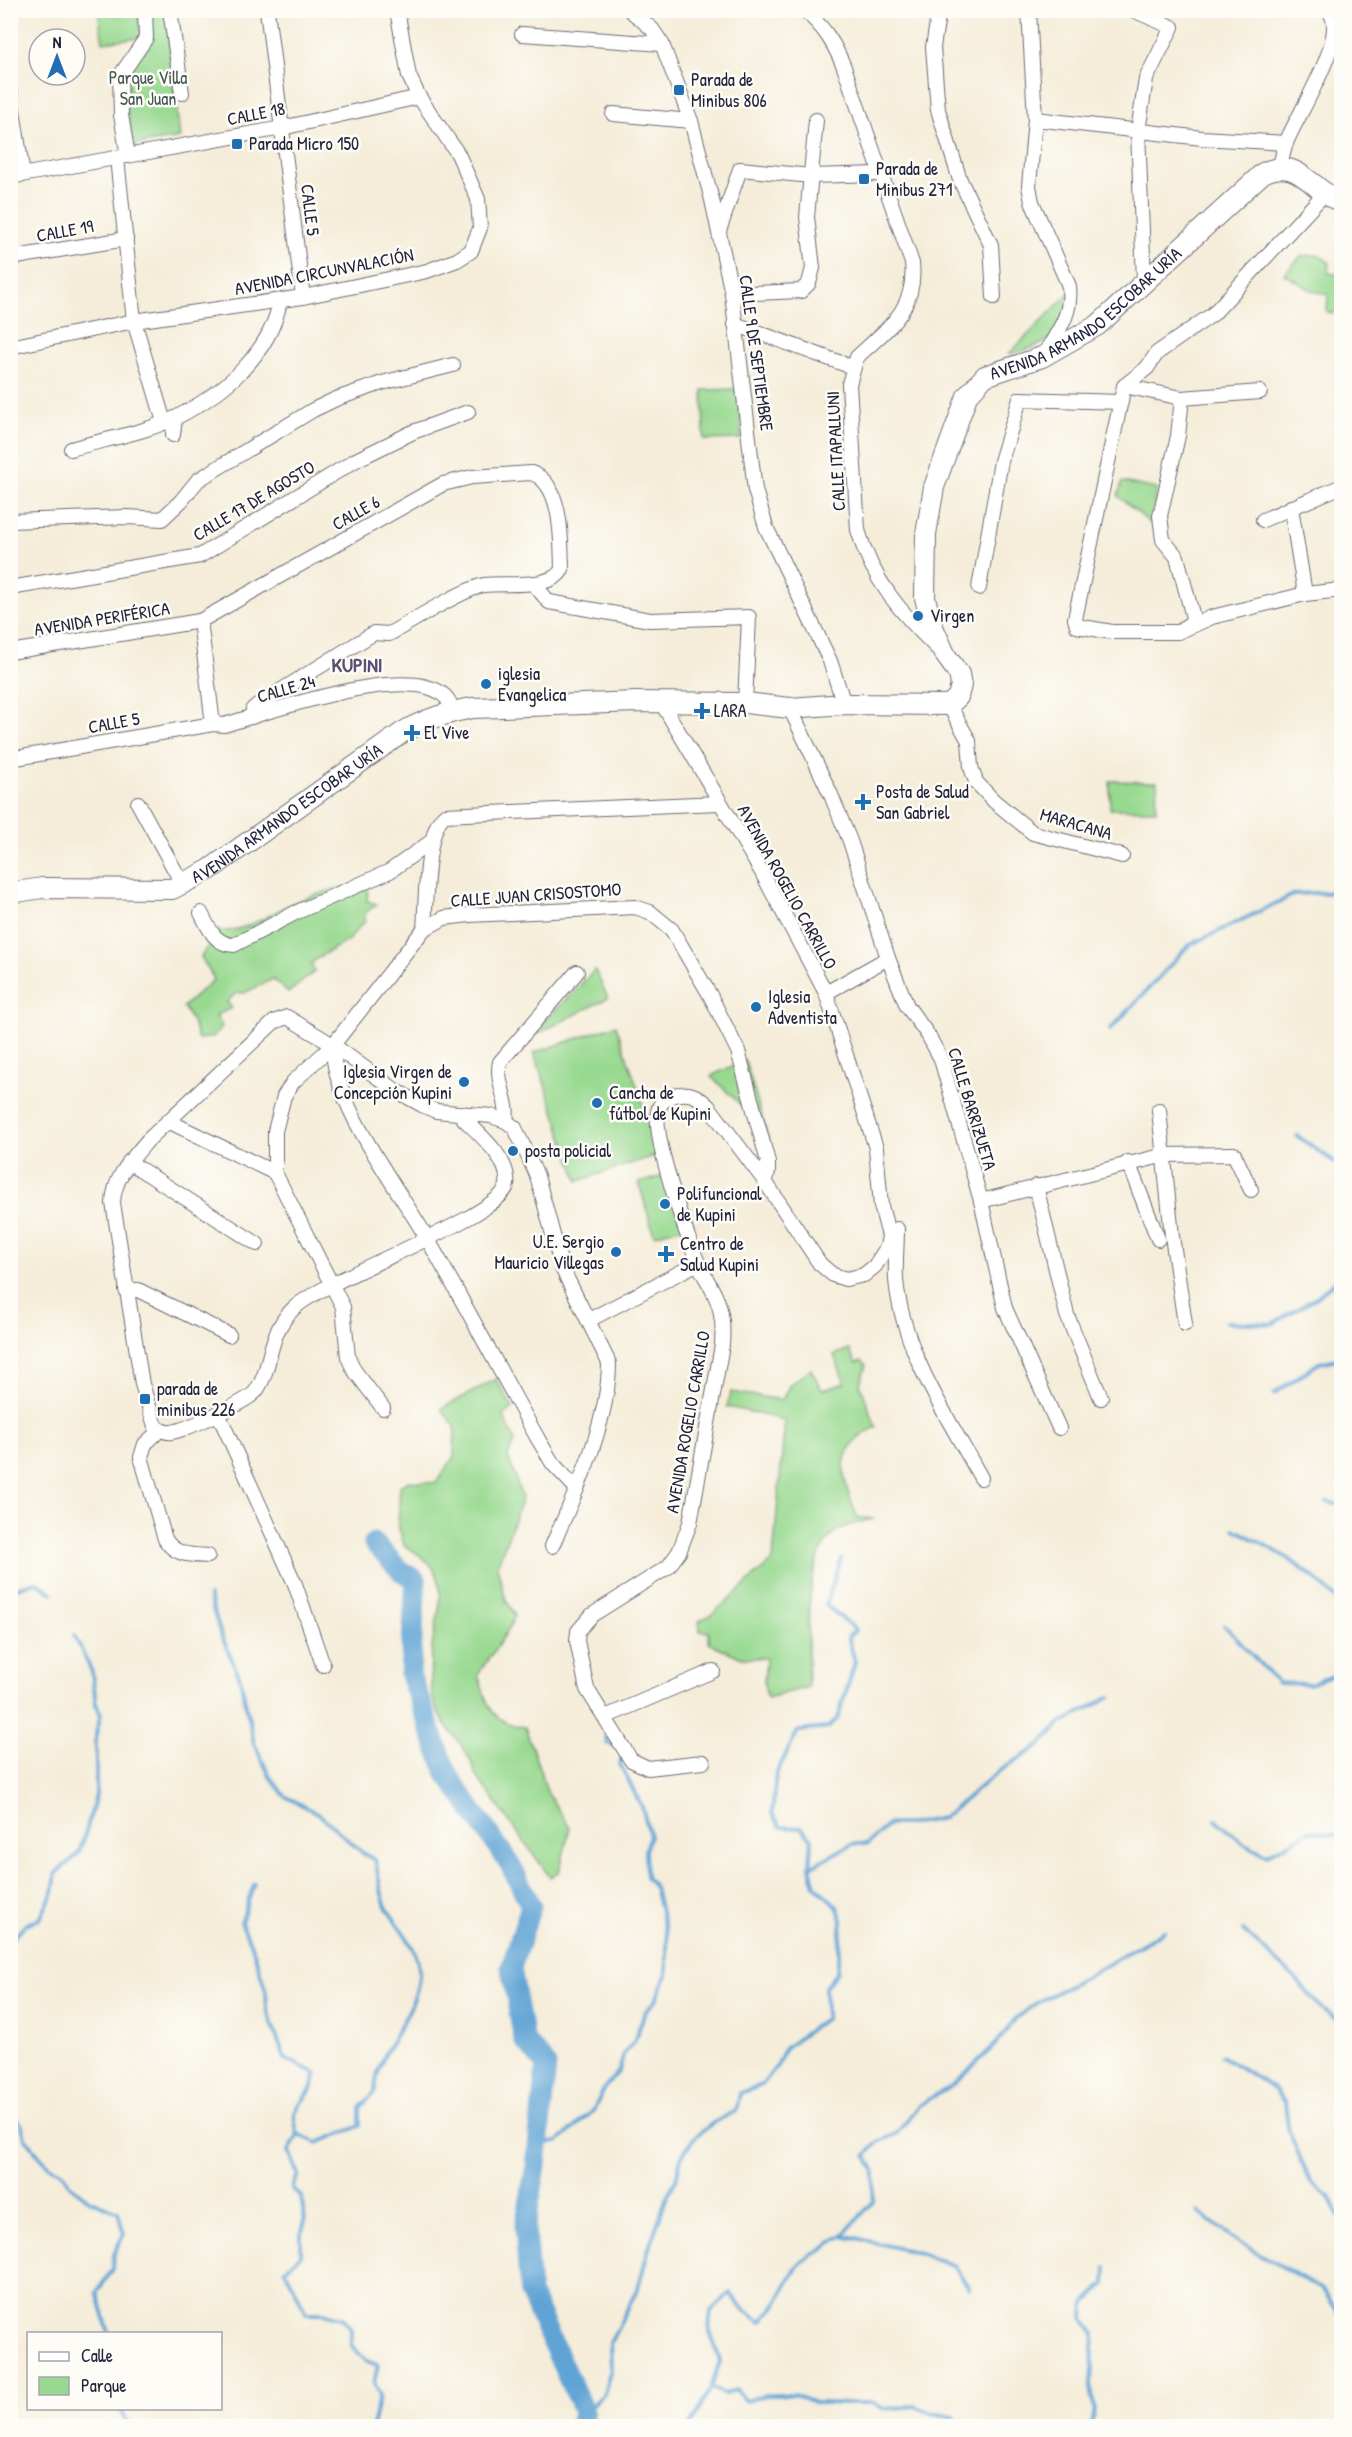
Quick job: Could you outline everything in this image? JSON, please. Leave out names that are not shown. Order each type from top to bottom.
[{"type":"main road","name":"AVENIDA ARMANDO ESCOBAR URÍA","points":[[10,893],[42,888],[172,890],[209,870],[403,732],[434,716],[452,711],[472,708],[661,702],[745,703],[790,708],[844,704],[949,705],[958,696],[961,685],[959,674],[946,656],[932,625],[925,598],[926,534],[934,487],[961,410],[973,387],[986,376],[1042,357],[1098,326],[1263,173],[1280,166]]},
{"type":"main road","points":[[1280,166],[1294,170],[1333,198]]},
{"type":"street","points":[[145,10],[146,38],[120,76],[126,238],[134,321],[170,420],[173,435]]},
{"type":"street","points":[[170,10],[182,93]]},
{"type":"street","name":"CALLE 5","points":[[267,10],[303,297]]},
{"type":"street","points":[[397,10],[405,65],[419,97]]},
{"type":"street","name":"CALLE 9 DE SEPTIEMBRE","points":[[630,10],[652,29],[662,44],[691,121],[732,294],[755,490],[766,527],[830,660],[844,704]]},
{"type":"street","name":"CALLE ITAPALLUNI","points":[[804,10],[819,23],[834,42],[912,262],[913,278],[904,309],[857,357],[852,367],[849,384],[858,530],[865,553],[885,592],[909,621],[946,656]]},
{"type":"street","points":[[939,10],[933,46],[938,110],[960,180],[991,245],[994,297]]},
{"type":"street","points":[[1029,10],[1035,118],[1029,178],[1032,202],[1069,286],[1070,301],[1069,313],[1042,357]]},
{"type":"street","points":[[1133,10],[1172,27],[1146,79],[1138,131],[1144,281]]},
{"type":"street","points":[[1280,166],[1286,143],[1327,60],[1335,27],[1332,14],[1328,10]]},
{"type":"street","points":[[522,34],[662,44]]},
{"type":"street","points":[[10,90],[17,176]]},
{"type":"street","name":"CALLE 18","points":[[17,176],[282,128],[419,97]]},
{"type":"street","name":"AVENIDA CIRCUNVALACIÓN","points":[[10,347],[134,321],[303,297],[427,271],[457,260],[471,250],[477,241],[480,214],[471,181],[458,154],[419,97]]},
{"type":"street","points":[[614,114],[691,121]]},
{"type":"street","points":[[1035,118],[1138,131],[1286,143]]},
{"type":"street","points":[[732,294],[801,291],[806,288],[813,267],[807,217],[816,120]]},
{"type":"street","points":[[718,233],[741,169],[811,176],[879,174]]},
{"type":"street","points":[[1333,198],[1213,314],[1157,353],[1147,368],[1124,386],[1075,619],[1077,626],[1112,632],[1178,632],[1212,617],[1305,594],[1341,591]]},
{"type":"street","name":"CALLE 19","points":[[10,258],[126,238]]},
{"type":"street","points":[[71,449],[170,420],[227,386],[242,372],[271,330],[280,301]]},
{"type":"street","points":[[735,324],[852,367]]},
{"type":"street","points":[[10,521],[127,517],[162,519],[182,501],[198,480],[313,410],[336,399],[382,383],[453,365]]},
{"type":"street","points":[[1124,386],[1182,398],[1260,392]]},
{"type":"street","points":[[1178,632],[1194,621],[1177,557],[1163,540],[1160,516],[1178,436],[1182,398]]},
{"type":"street","points":[[979,588],[1001,461],[1020,399],[1120,402]]},
{"type":"street","name":"CALLE 17 DE AGOSTO","points":[[10,588],[200,556],[356,460],[413,432],[468,412]]},
{"type":"street","name":"CALLE 6","points":[[200,621],[443,484],[472,477],[531,473],[540,475],[551,490],[557,509],[562,569],[556,577],[533,583]]},
{"type":"street","points":[[1263,520],[1341,486]]},
{"type":"street","points":[[1291,507],[1305,594]]},
{"type":"street","points":[[252,717],[259,704],[374,633],[388,634],[482,586],[533,583],[549,602],[650,620],[749,617],[745,703]]},
{"type":"street","points":[[200,621],[218,724]]},
{"type":"street","name":"AVENIDA PERIFÉRICA","points":[[10,652],[200,621]]},
{"type":"street","name":"CALLE 24","points":[[218,724],[349,690],[397,684],[413,684],[440,692],[451,703],[452,711]]},
{"type":"street","name":"AVENIDA ROGELIO CARRILLO","points":[[605,1717],[587,1689],[577,1641],[578,1631],[592,1616],[668,1567],[679,1552],[690,1522],[722,1345],[723,1319],[717,1298],[698,1263],[661,1147],[658,1115],[661,1104],[671,1096],[682,1094],[702,1099],[726,1126],[820,1264],[841,1278],[852,1279],[864,1275],[882,1258],[889,1236],[881,1206],[876,1148],[826,993],[761,871],[661,702]]},
{"type":"street","name":"MARACANA","points":[[949,705],[969,741],[971,767],[976,782],[994,801],[1033,833],[1122,856]]},
{"type":"street","name":"CALLE BARRIZUETA","points":[[790,708],[842,823],[888,958],[907,1006],[928,1035],[941,1059],[981,1201],[1005,1308],[1059,1428]]},
{"type":"street","name":"CALLE 5","points":[[10,759],[218,724]]},
{"type":"street","points":[[138,803],[183,885]]},
{"type":"street","points":[[424,930],[432,841],[437,824],[445,815],[719,803]]},
{"type":"street","points":[[201,913],[210,931],[220,942],[234,945],[295,913],[390,871],[432,841]]},
{"type":"street","name":"CALLE JUAN CRISOSTOMO","points":[[275,1173],[275,1131],[284,1096],[293,1082],[333,1045],[424,930],[444,918],[635,907],[660,918],[677,939],[738,1051],[768,1162],[768,1172],[764,1180]]},
{"type":"street","points":[[826,993],[888,958]]},
{"type":"street","points":[[506,1121],[507,1113],[498,1071],[500,1062],[577,972]]},
{"type":"street","points":[[463,1113],[463,1118],[480,1135],[503,1165],[507,1184],[504,1191],[490,1203],[428,1239],[332,1285],[293,1308],[271,1343],[261,1383],[254,1394],[218,1413],[183,1429],[169,1433],[160,1430],[155,1426],[142,1384],[113,1203],[114,1186],[129,1161],[168,1121],[274,1022],[287,1017],[333,1045],[395,1090],[422,1105],[436,1111],[479,1113],[506,1121],[515,1128],[537,1176],[562,1268],[609,1363],[609,1380],[577,1489],[552,1546]]},
{"type":"street","points":[[333,1045],[335,1068],[351,1111],[428,1239],[538,1439],[553,1464],[577,1489]]},
{"type":"street","points":[[1160,1110],[1172,1236],[1185,1324]]},
{"type":"street","points":[[168,1121],[275,1173],[345,1314],[348,1357],[354,1371],[383,1408]]},
{"type":"street","points":[[981,1201],[1128,1162],[1165,1155],[1234,1154],[1251,1190]]},
{"type":"street","points":[[129,1161],[257,1244]]},
{"type":"street","points":[[1128,1162],[1158,1239]]},
{"type":"street","points":[[1036,1186],[1067,1315],[1101,1398]]},
{"type":"street","points":[[881,1206],[891,1210],[897,1227],[896,1279],[910,1343],[919,1365],[981,1478]]},
{"type":"street","points":[[589,1320],[698,1263]]},
{"type":"street","points":[[126,1290],[138,1290],[229,1335]]},
{"type":"street","points":[[218,1413],[295,1584],[323,1665]]},
{"type":"street","points":[[160,1430],[145,1444],[141,1457],[165,1539],[172,1548],[182,1553],[208,1556]]},
{"type":"street","points":[[703,1762],[648,1768],[636,1764],[605,1717],[713,1671]]},
{"type":"green space","points":[[98,11],[137,11],[142,37],[103,42]]},
{"type":"green space","name":"Parque Villa San Juan","points":[[148,11],[162,11],[162,14],[166,14],[180,138],[133,145],[122,80],[146,44]]},
{"type":"green space","points":[[1318,255],[1329,262],[1328,273],[1341,275],[1341,315],[1327,312],[1328,294],[1313,291],[1284,274],[1301,256]]},
{"type":"green space","points":[[1076,286],[1075,310],[1071,320],[1064,328],[1048,341],[1009,354]]},
{"type":"green space","points":[[740,389],[741,439],[704,440],[703,390]]},
{"type":"green space","points":[[1122,482],[1157,489],[1150,523],[1118,496]]},
{"type":"green space","points":[[1110,781],[1157,782],[1156,810],[1110,809]]},
{"type":"green space","points":[[369,884],[367,901],[377,904],[365,913],[365,921],[348,940],[311,964],[315,971],[288,993],[273,979],[244,993],[236,993],[227,1002],[232,1008],[216,1015],[222,1027],[213,1037],[198,1039],[193,1023],[183,1007],[214,979],[201,957],[218,931],[248,926],[296,902],[323,892]]},
{"type":"green space","points":[[595,970],[608,998],[525,1040]]},
{"type":"green space","name":"Cancha de fútbol de Kupini","points":[[616,1025],[660,1154],[578,1181],[534,1053]]},
{"type":"green space","points":[[745,1060],[770,1145],[746,1110],[711,1076]]},
{"type":"green space","name":"Polifuncional de Kupini","points":[[675,1173],[690,1225],[654,1235],[639,1183]]},
{"type":"green space","points":[[849,1349],[856,1363],[862,1361],[866,1366],[860,1384],[876,1427],[852,1445],[846,1455],[845,1477],[857,1517],[874,1519],[851,1524],[835,1532],[822,1550],[815,1567],[809,1608],[808,1687],[767,1698],[764,1683],[766,1658],[742,1658],[709,1643],[709,1632],[700,1631],[699,1621],[711,1615],[773,1560],[785,1420],[727,1407],[731,1392],[782,1400],[790,1384],[811,1369],[822,1390],[845,1383],[834,1355]]},
{"type":"green space","points":[[496,1379],[513,1408],[503,1415],[515,1441],[508,1456],[522,1498],[497,1567],[506,1600],[515,1615],[508,1631],[478,1675],[488,1704],[497,1717],[513,1725],[525,1727],[548,1794],[570,1828],[559,1872],[550,1877],[475,1774],[466,1752],[440,1716],[435,1705],[431,1688],[431,1666],[433,1639],[440,1603],[439,1585],[432,1566],[404,1545],[398,1525],[400,1486],[409,1481],[436,1483],[454,1457],[455,1426],[441,1409]]},
{"type":"waterway","points":[[1110,1030],[1188,946],[1295,894],[1342,892]]},
{"type":"waterway","points":[[1297,1136],[1342,1167]]},
{"type":"waterway","points":[[1226,1322],[1272,1324],[1316,1298],[1342,1275]]},
{"type":"waterway","points":[[1274,1394],[1319,1363],[1342,1358]]},
{"type":"waterway","points":[[1327,1502],[1342,1505]]},
{"type":"waterway","points":[[1234,1529],[1306,1571],[1342,1606]]},
{"type":"waterway","points":[[374,1543],[401,1571],[416,1580],[410,1675],[447,1774],[510,1864],[531,1906],[511,1968],[524,2040],[546,2065],[536,2166],[525,2227],[530,2293],[584,2413],[578,2426]]},
{"type":"waterway","points":[[584,2413],[604,2394],[611,2368],[610,2343],[638,2288],[667,2196],[676,2180],[681,2157],[694,2138],[713,2123],[736,2111],[740,2093],[762,2085],[777,2066],[785,2048],[826,2018],[825,1987],[837,1972],[842,1920],[837,1906],[815,1886],[810,1867],[812,1839],[801,1828],[781,1827],[772,1814],[776,1774],[798,1731],[828,1728],[838,1718],[855,1662],[848,1637],[856,1630],[826,1605],[841,1559]]},
{"type":"waterway","points":[[10,1590],[36,1582],[52,1593]]},
{"type":"waterway","points":[[209,1596],[221,1635],[240,1678],[254,1743],[270,1777],[285,1796],[319,1814],[364,1854],[375,1860],[385,1905],[409,1941],[419,1967],[416,1991],[411,2006],[381,2062],[375,2092],[360,2108],[360,2126],[317,2143],[298,2134]]},
{"type":"waterway","points":[[1224,1625],[1278,1683],[1310,1684],[1342,1672]]},
{"type":"waterway","points":[[10,1941],[26,1924],[40,1919],[53,1892],[56,1873],[78,1854],[96,1795],[96,1733],[101,1714],[96,1704],[92,1672],[74,1635]]},
{"type":"waterway","points":[[810,1867],[852,1844],[867,1844],[889,1824],[912,1824],[943,1818],[998,1772],[1039,1746],[1061,1723],[1110,1697]]},
{"type":"waterway","points":[[605,1728],[607,1743],[617,1746]]},
{"type":"waterway","points":[[538,2144],[558,2142],[593,2111],[605,2087],[619,2071],[624,2053],[634,2042],[645,2012],[656,2000],[667,1973],[667,1938],[655,1887],[646,1878],[645,1850],[650,1836],[642,1807],[620,1764],[623,1754]]},
{"type":"waterway","points":[[1216,1820],[1245,1844],[1267,1855],[1310,1831],[1342,1836]]},
{"type":"waterway","points":[[254,1884],[241,1922],[254,1952],[266,1992],[267,2010],[285,2059],[316,2073],[311,2089],[296,2110],[298,2134],[289,2151],[298,2175],[292,2189],[301,2196],[305,2221],[301,2235],[301,2255],[285,2269],[306,2313],[323,2313],[344,2319],[351,2329],[351,2345],[366,2361],[378,2365],[374,2383],[380,2394],[372,2426]]},
{"type":"waterway","points":[[1243,1930],[1295,1978],[1321,2008],[1342,2023]]},
{"type":"waterway","points":[[690,2426],[711,2388],[720,2361],[709,2328],[711,2311],[730,2293],[744,2310],[761,2322],[774,2307],[799,2264],[843,2235],[873,2202],[874,2170],[866,2155],[878,2142],[896,2134],[919,2105],[953,2085],[996,2044],[1016,2018],[1038,2002],[1092,1974],[1164,1931]]},
{"type":"waterway","points":[[10,1957],[10,1971]]},
{"type":"waterway","points":[[1222,2056],[1274,2089],[1285,2103],[1289,2132],[1310,2181],[1329,2197],[1342,2222]]},
{"type":"waterway","points":[[10,2109],[22,2126],[25,2138],[48,2166],[62,2172],[70,2185],[89,2200],[118,2212],[124,2234],[114,2253],[113,2269],[97,2292],[108,2332]]},
{"type":"waterway","points":[[1198,2212],[1239,2242],[1323,2290],[1342,2318]]},
{"type":"waterway","points":[[843,2235],[919,2253],[955,2266],[969,2288]]},
{"type":"waterway","points":[[1091,2426],[1094,2409],[1091,2384],[1094,2334],[1084,2320],[1085,2303],[1105,2284],[1106,2267]]},
{"type":"waterway","points":[[711,2388],[725,2394],[736,2390],[745,2401],[767,2395],[794,2395],[814,2403],[873,2403],[884,2409],[915,2406],[931,2413],[955,2417]]},
{"type":"waterway","points":[[120,2410],[131,2426]]},
{"type":"place","name":"Parada de Minibus 806","points":[[679,90]]},
{"type":"place","name":"Parada Micro 150","points":[[237,144]]},
{"type":"place","name":"Parada de Minibus 271","points":[[864,179]]},
{"type":"place","name":"Virgen","points":[[918,616]]},
{"type":"place","name":"iglesia Evangelica","points":[[486,684]]},
{"type":"place","name":"LARA","points":[[702,711]]},
{"type":"place","name":"El Vive","points":[[412,733]]},
{"type":"place","name":"Posta de Salud San Gabriel","points":[[863,802]]},
{"type":"place","name":"Iglesia Adventista","points":[[756,1007]]},
{"type":"place","name":"Iglesia Virgen de Concepción Kupini","points":[[464,1082]]},
{"type":"place","name":"Cancha de fútbol de Kupini","points":[[597,1103]]},
{"type":"place","name":"posta policial","points":[[513,1151]]},
{"type":"place","name":"Polifuncional de Kupini","points":[[665,1204]]},
{"type":"place","name":"U.E. Sergio Mauricio Villegas","points":[[616,1252]]},
{"type":"place","name":"Centro de Salud Kupini","points":[[666,1254]]},
{"type":"place","name":"parada de minibus 226","points":[[145,1399]]},
{"type":"district","name":"KUPINI","points":[[357,665]]}]
